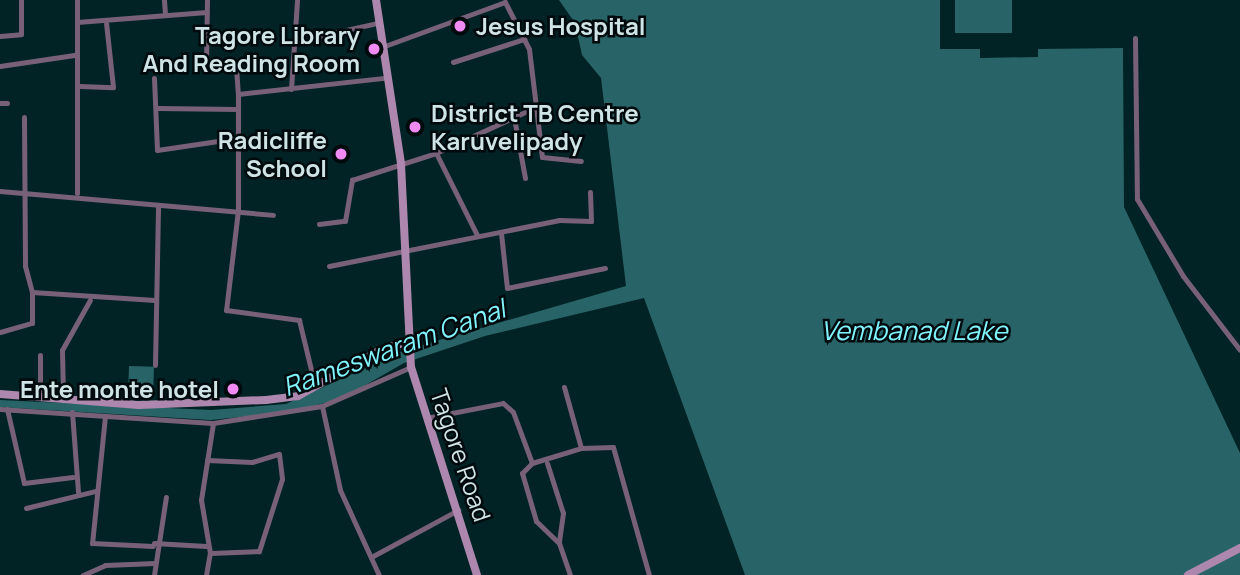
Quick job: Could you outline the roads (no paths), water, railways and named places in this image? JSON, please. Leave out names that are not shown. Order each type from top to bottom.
[{"type":"main road","name":"Tagore Road","points":[[376,0],[384,78],[401,164],[412,366],[426,418],[459,510],[477,575]]},
{"type":"main road","points":[[0,394],[63,395],[188,404],[298,396],[382,349],[411,345]]},
{"type":"main road","points":[[1188,575],[1240,548]]},
{"type":"street","points":[[0,36],[21,34],[21,0]]},
{"type":"street","points":[[77,0],[74,55],[80,86],[77,193]]},
{"type":"street","points":[[164,0],[165,15]]},
{"type":"street","points":[[207,0],[206,63],[236,67],[238,94],[237,210],[226,310],[299,320],[315,386]]},
{"type":"street","points":[[291,89],[297,0]]},
{"type":"street","points":[[382,47],[498,2],[510,8],[524,38],[536,107],[541,157],[582,160]]},
{"type":"street","points":[[77,22],[107,23],[207,12]]},
{"type":"street","points":[[80,86],[113,87],[107,23]]},
{"type":"street","points":[[319,36],[377,23]]},
{"type":"street","points":[[453,62],[524,38]]},
{"type":"street","points":[[1135,38],[1138,199],[1183,276],[1240,350]]},
{"type":"street","points":[[0,66],[74,55]]},
{"type":"street","points":[[154,78],[157,150],[238,138]]},
{"type":"street","points":[[238,94],[384,78]]},
{"type":"street","points":[[0,103],[7,103]]},
{"type":"street","points":[[319,224],[345,221],[352,180],[436,153],[536,107]]},
{"type":"street","points":[[156,108],[238,109]]},
{"type":"street","points":[[0,332],[32,323],[32,292],[23,191],[24,117]]},
{"type":"street","points":[[514,118],[525,178]]},
{"type":"street","points":[[436,153],[477,235]]},
{"type":"street","points":[[0,191],[77,193],[158,207],[237,210],[273,215]]},
{"type":"street","points":[[329,266],[407,254],[477,235],[500,233],[559,220],[591,221],[590,192]]},
{"type":"street","points":[[155,365],[158,207]]},
{"type":"street","points":[[500,233],[507,288],[605,268]]},
{"type":"street","points":[[32,292],[90,300],[155,300]]},
{"type":"street","points":[[63,395],[62,350],[90,300]]},
{"type":"street","points":[[40,355],[40,394]]},
{"type":"street","points":[[73,477],[24,483],[4,409],[213,423],[321,406],[412,366]]},
{"type":"street","points":[[564,387],[581,448]]},
{"type":"street","points":[[426,418],[503,403],[513,412],[532,463]]},
{"type":"street","points":[[321,406],[340,490],[373,556],[379,575]]},
{"type":"street","points":[[72,412],[73,477],[78,492]]},
{"type":"street","points":[[105,416],[94,491],[92,543],[206,546]]},
{"type":"street","points":[[206,575],[210,553],[206,546],[201,500],[213,423]]},
{"type":"street","points":[[570,575],[559,544],[536,521],[522,474],[532,463],[547,463],[581,448],[613,447],[649,575]]},
{"type":"street","points":[[207,460],[252,462],[279,454],[282,479],[259,551],[210,553]]},
{"type":"street","points":[[547,463],[563,513],[559,544]]},
{"type":"street","points":[[26,508],[78,492],[94,491]]},
{"type":"street","points":[[154,575],[154,544],[166,497]]},
{"type":"street","points":[[373,556],[459,510]]},
{"type":"street","points":[[83,575],[103,566],[155,563]]},
{"type":"street","points":[[103,566],[108,575]]},
{"type":"water","name":"Vembanad Lake","points":[[559,0],[940,0],[940,49],[980,49],[980,58],[1038,57],[1038,49],[1123,48],[1124,207],[1240,453],[1240,575],[745,575],[644,298],[485,336],[404,363],[341,399],[288,412],[211,420],[0,407],[0,400],[211,410],[286,404],[405,350],[626,286],[601,78],[582,55],[575,23]]},
{"type":"water","points":[[955,0],[1012,0],[1012,33],[955,33]]},
{"type":"water","points":[[129,366],[154,367],[153,392],[128,391]]},
{"type":"place","name":"Jesus Hospital","points":[[460,26]]},
{"type":"place","name":"Tagore Library And Reading Room","points":[[374,49]]},
{"type":"place","name":"District TB Centre Karuvelipady","points":[[415,127]]},
{"type":"place","name":"Radicliffe School","points":[[341,154]]},
{"type":"place","name":"Ente monte hotel","points":[[233,389]]},
{"type":"water label","name":"Rameswaram Canal","points":[[394,348]]}]
